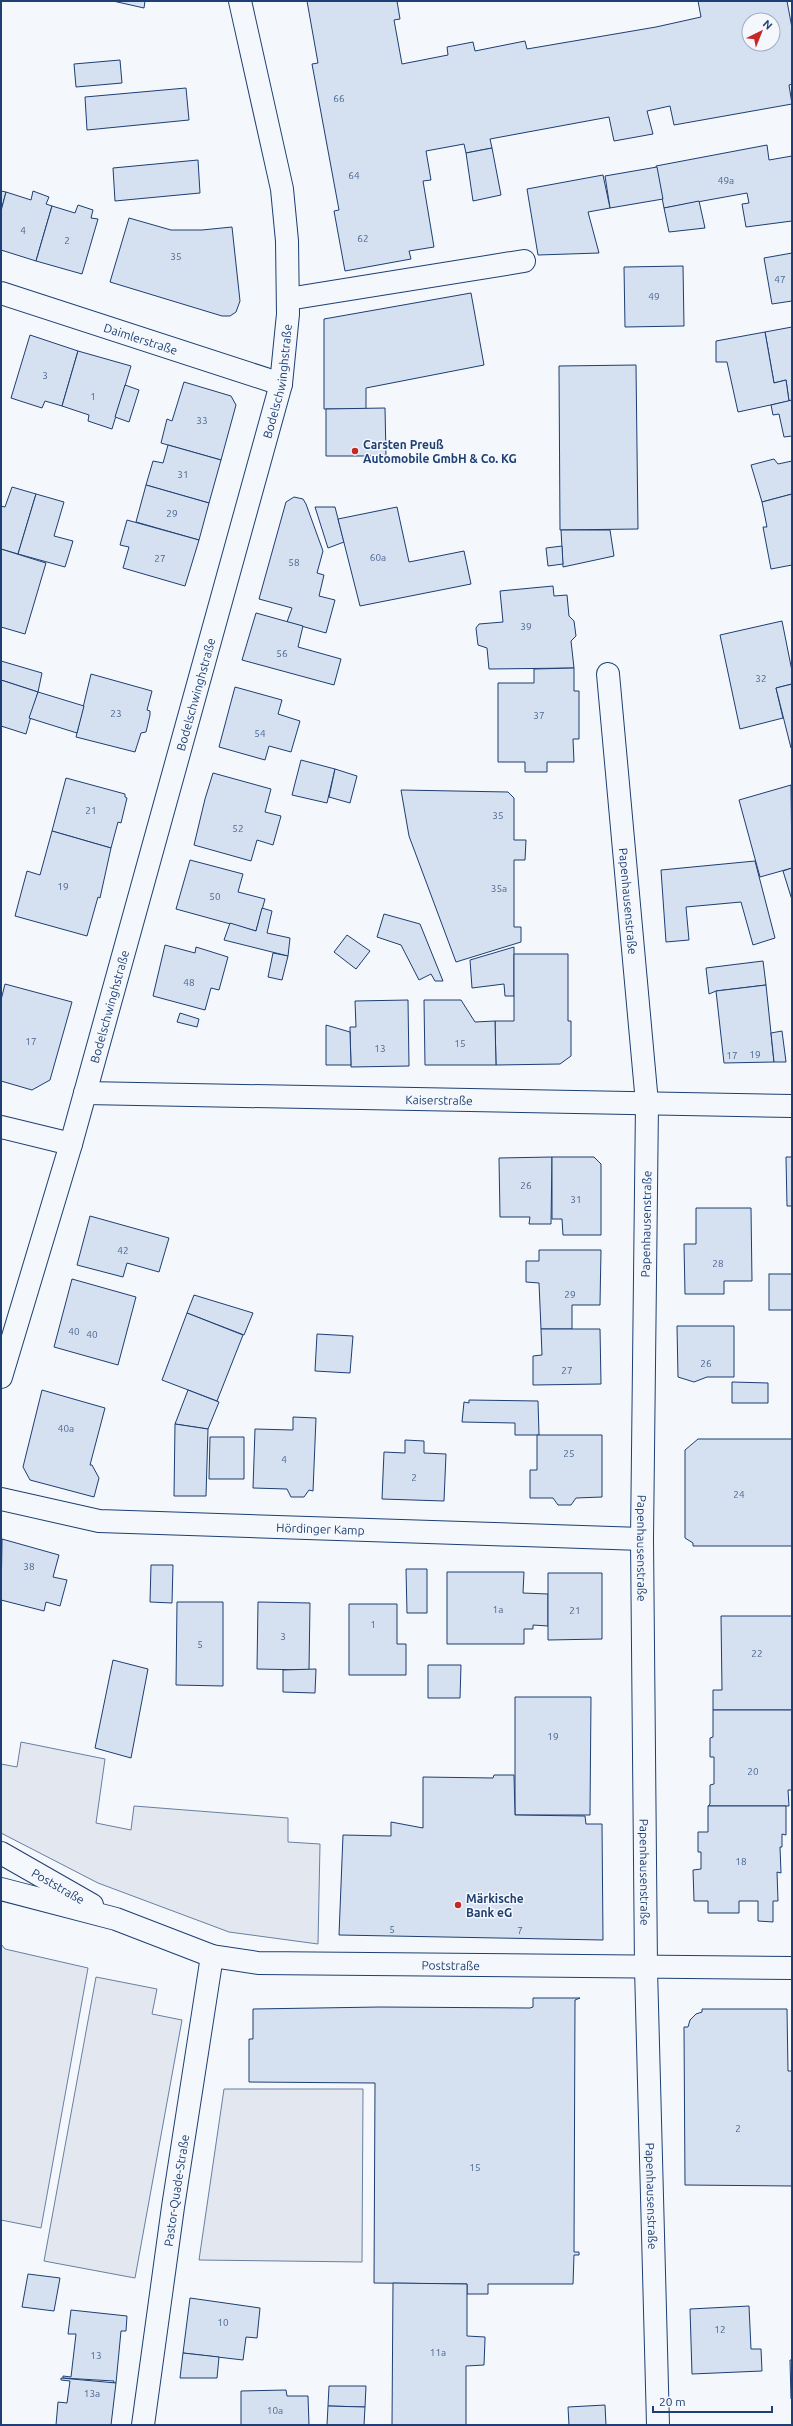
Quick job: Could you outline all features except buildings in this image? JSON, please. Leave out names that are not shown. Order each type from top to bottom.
[{"type":"street","name":"Bodelschwinghstraße","points":[[1,1377],[71,1144],[281,384],[288,299],[287,241],[282,189],[240,1]]},
{"type":"street","points":[[288,299],[524,261]]},
{"type":"street","name":"Daimlerstraße","points":[[1,293],[281,384]]},
{"type":"street","name":"Papenhausenstraße","points":[[608,674],[647,1103],[642,1539],[646,1968],[658,2425]]},
{"type":"street","name":"Kaiserstraße","points":[[85,1093],[792,1106]]},
{"type":"street","points":[[1,1127],[71,1144]]},
{"type":"street","name":"Hördinger Kamp","points":[[1,1499],[98,1521],[642,1539]]},
{"type":"street","name":"Poststraße","points":[[1,1853],[116,1919]]},
{"type":"street","name":"Poststraße","points":[[1,1889],[116,1919],[212,1956],[258,1963],[646,1968],[792,1968]]},
{"type":"street","name":"Pastor-Quade-Straße","points":[[143,2425],[170,2230],[212,1956]]},
{"type":"shaded area","points":[[21,1742],[105,1759],[96,1823],[131,1830],[134,1806],[288,1818],[288,1842],[320,1844],[318,1944],[229,1932],[98,1883],[1,1833],[1,1764],[17,1767]]},
{"type":"shaded area","points":[[1,1944],[5,1949],[88,1968],[41,2228],[1,2220]]},
{"type":"shaded area","points":[[96,1977],[157,1989],[152,2014],[182,2020],[135,2278],[44,2261]]},
{"type":"shaded area","points":[[224,2089],[363,2089],[362,2262],[199,2260]]},
{"type":"place","name":"Carsten Preuß Automobile GmbH & Co. KG","points":[[355,451]]},
{"type":"place","name":"Märkische Bank eG","points":[[458,1905]]}]
